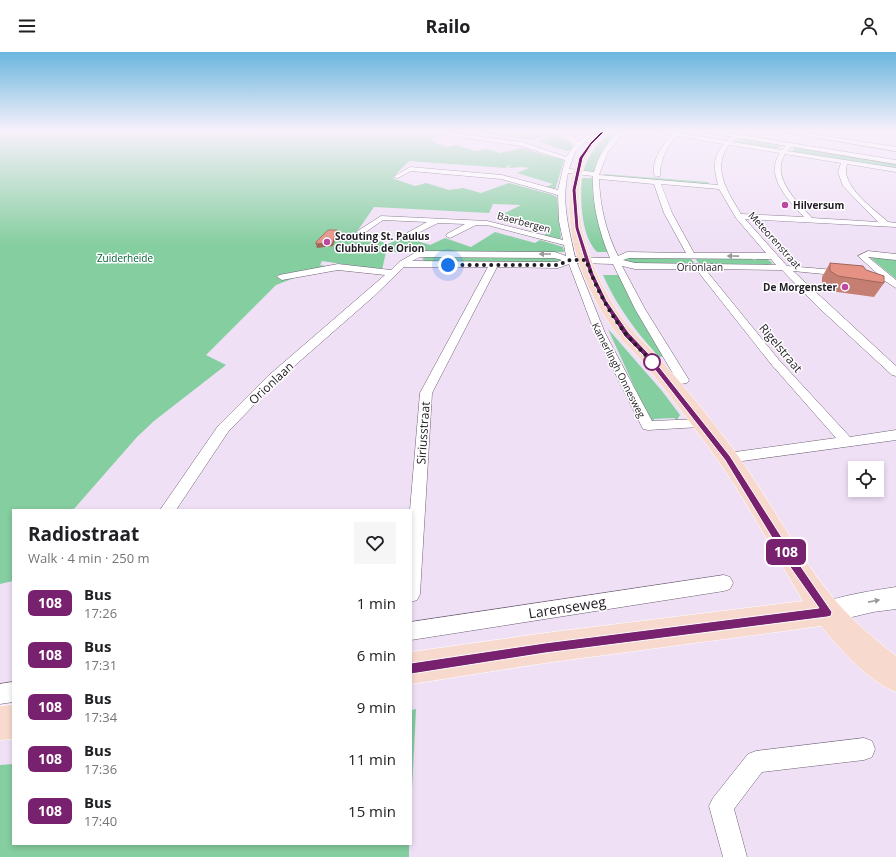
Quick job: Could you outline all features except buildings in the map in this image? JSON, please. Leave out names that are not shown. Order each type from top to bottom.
[{"type":"main road","name":"Kamerlingh Onnesweg","points":[[571,171],[568,192],[576,222],[578,260],[613,316],[626,334],[647,355],[728,458],[792,561],[840,609],[868,654],[896,676]]},
{"type":"main road","points":[[412,668],[545,648],[778,620],[840,609]]},
{"type":"main road","points":[[0,723],[12,722]]},
{"type":"street","points":[[396,177],[409,170]]},
{"type":"street","points":[[417,170],[502,177],[548,191],[568,192]]},
{"type":"street","points":[[598,170],[597,174],[601,223],[615,260],[642,313],[683,380],[668,382]]},
{"type":"street","points":[[657,170],[657,179],[668,213],[691,255]]},
{"type":"street","points":[[571,171],[720,184],[717,170]]},
{"type":"street","points":[[778,170],[778,174],[785,189],[810,220]]},
{"type":"street","points":[[842,170],[841,172],[846,186],[885,224]]},
{"type":"street","points":[[439,179],[457,173]]},
{"type":"street","points":[[469,182],[489,176]]},
{"type":"street","name":"Meteorenstraat","points":[[720,184],[739,216],[772,256],[842,324],[896,372]]},
{"type":"street","name":"Kamerlingh Onnesweg","points":[[568,192],[562,214],[568,243],[578,260],[602,340],[648,426],[700,423]]},
{"type":"street","points":[[739,216],[896,225]]},
{"type":"street","name":"Baerbergen","points":[[368,218],[487,223],[550,240],[568,243]]},
{"type":"street","points":[[360,232],[381,218]]},
{"type":"street","name":"Baerbergen","points":[[408,236],[437,221]]},
{"type":"street","points":[[450,236],[476,222]]},
{"type":"street","name":"Orionlaan","points":[[169,509],[223,429],[272,379],[397,269],[418,254],[556,254],[578,260]]},
{"type":"street","points":[[896,257],[868,254],[862,256],[896,285]]},
{"type":"street","name":"Orionlaan","points":[[615,260],[627,255],[772,256]]},
{"type":"street","name":"Orionlaan","points":[[282,278],[338,267],[397,269],[494,265],[558,265],[578,260],[615,260],[635,266],[784,268],[888,278]]},
{"type":"street","name":"Siriusstraat","points":[[412,581],[426,393],[494,265]]},
{"type":"street","name":"Rigelstraat","points":[[699,267],[775,362],[847,442]]},
{"type":"street","points":[[728,458],[896,434]]},
{"type":"street","name":"Larenseweg","points":[[412,631],[724,583]]},
{"type":"street","points":[[840,609],[896,598]]},
{"type":"street","points":[[0,694],[12,692]]},
{"type":"street","points":[[735,857],[721,806],[756,762],[864,749]]},
{"type":"green space","name":"Zuiderheide","points":[[0,170],[400,170],[392,178],[415,186],[426,183],[449,190],[463,188],[481,193],[509,183],[557,197],[561,239],[543,236],[552,229],[501,215],[521,205],[493,204],[489,213],[374,207],[356,233],[388,244],[404,237],[430,245],[445,238],[471,247],[495,232],[535,243],[540,240],[563,247],[564,252],[386,252],[382,270],[322,261],[320,265],[326,266],[276,285],[206,355],[226,365],[154,421],[137,437],[74,509],[12,509],[12,581],[0,584]]},
{"type":"green space","name":"Zuiderheide","points":[[525,170],[561,170],[555,190],[543,188],[553,184],[517,173]]},
{"type":"green space","points":[[584,170],[595,170],[594,173],[583,172]]},
{"type":"green space","points":[[604,174],[708,182],[710,185],[604,176]]},
{"type":"green space","points":[[582,178],[594,178],[594,203],[609,252],[597,252],[588,237],[583,217],[581,196]]},
{"type":"green space","points":[[427,256],[555,256],[563,259],[563,262],[426,262],[422,259]]},
{"type":"green space","points":[[868,256],[896,258],[896,279]]},
{"type":"green space","points":[[690,257],[696,265],[635,264],[624,260],[625,258]]},
{"type":"green space","points":[[694,257],[752,257],[753,260],[757,260],[753,257],[765,258],[773,263],[768,265],[700,265]]},
{"type":"green space","points":[[603,275],[619,275],[664,356],[659,357],[635,328],[621,308]]},
{"type":"green space","points":[[608,329],[662,391],[680,415],[677,420],[674,418],[654,419],[653,421],[649,419]]},
{"type":"green space","points":[[416,709],[412,789],[412,710]]},
{"type":"green space","points":[[12,764],[12,845],[409,845],[409,857],[0,857],[0,765]]},
{"type":"bus line","name":"108","points":[[412,668],[545,648],[778,620],[827,612],[792,561],[728,458],[647,355],[626,334],[604,301],[584,254],[577,228],[573,200],[578,170]]},
{"type":"place","name":"Hilversum","points":[[785,205]]},
{"type":"place","name":"Scouting St. Paulus Clubhuis de Orion","points":[[327,242]]},
{"type":"place","name":"De Morgenster","points":[[845,287]]},
{"type":"route","points":[[448,265],[558,265],[570,260],[586,260],[604,301],[613,316],[626,334],[654,364],[652,362]]}]
